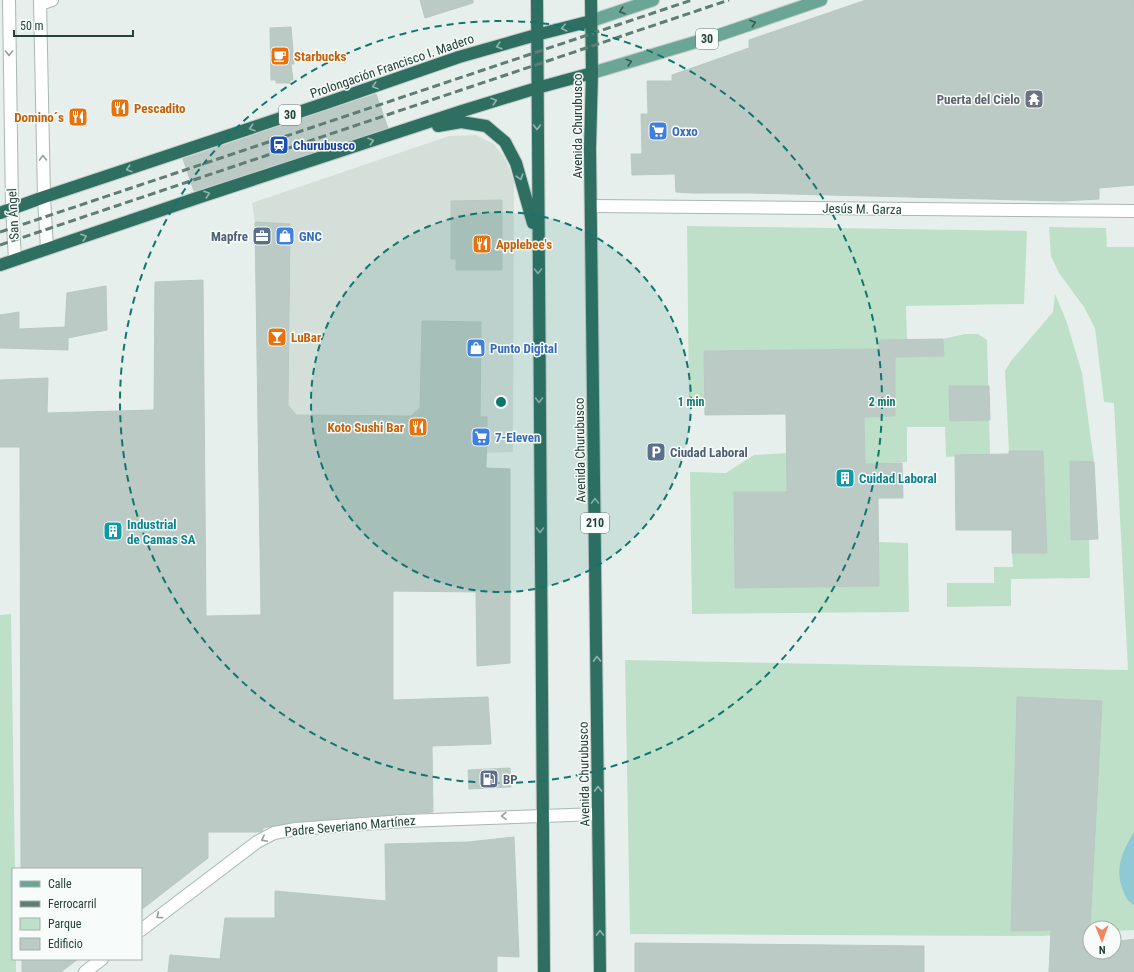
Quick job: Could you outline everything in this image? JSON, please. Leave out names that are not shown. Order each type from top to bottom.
[{"type":"highway","points":[[537,0],[536,35],[544,972]]},
{"type":"highway","name":"Avenida Churubusco","points":[[590,0],[592,73],[590,127],[600,972]]},
{"type":"highway","name":"Prolongación Francisco I. Madero","points":[[44,197],[459,57],[591,21]]},
{"type":"highway","name":"30","points":[[0,265],[197,198],[399,132],[537,88],[592,73]]},
{"type":"highway","points":[[399,132],[461,122],[486,126],[505,142],[516,163],[538,238]]},
{"type":"highway","name":"30","points":[[0,213],[44,197]]},
{"type":"main road","name":"30","points":[[591,21],[653,0]]},
{"type":"main road","name":"30","points":[[592,73],[719,35],[821,0]]},
{"type":"street","name":"San Ángel","points":[[9,0],[12,208],[15,259]]},
{"type":"street","points":[[47,249],[44,197],[40,2],[52,0]]},
{"type":"street","name":"Jesús M. Garza","points":[[591,206],[1134,211]]},
{"type":"street","name":"Padre Severiano Martínez","points":[[142,929],[257,842],[274,833],[296,829],[404,821],[598,814]]},
{"type":"street","points":[[84,972],[101,960]]},
{"type":"shaded area","points":[[476,135],[494,144],[506,160],[514,182],[513,452],[258,452],[255,222],[252,203],[449,136]]},
{"type":"green space","points":[[687,226],[1027,231],[1024,304],[906,306],[907,340],[879,349],[705,351],[705,405],[689,404]]},
{"type":"green space","points":[[1049,227],[1106,228],[1107,247],[1134,247],[1134,930],[1122,931],[1122,920],[1082,920],[1082,934],[1042,936],[630,934],[625,660],[1128,670],[1114,403],[1104,402],[1095,328],[1084,307],[1059,273],[1051,256]]},
{"type":"green space","points":[[1055,294],[1066,320],[1082,373],[1094,462],[1070,462],[1071,540],[1089,539],[1090,578],[1011,579],[1011,606],[947,607],[947,583],[994,583],[994,567],[1013,567],[1012,553],[1047,552],[1043,451],[1009,451],[1005,371],[1011,361],[1053,312]]},
{"type":"green space","points":[[965,334],[978,334],[987,340],[990,454],[946,457],[945,427],[907,427],[907,462],[865,464],[864,417],[895,416],[895,357],[944,356],[943,339]]},
{"type":"green space","points":[[787,453],[787,492],[734,493],[735,588],[879,586],[878,542],[908,543],[909,612],[692,614],[690,472],[726,473],[754,455]]},
{"type":"green space","points":[[11,614],[15,868],[12,868],[12,960],[16,960],[16,972],[0,972],[0,615]]},
{"type":"water","points":[[1134,832],[1134,905],[1129,902],[1125,896],[1119,873],[1121,859],[1126,845]]},
{"type":"building","points":[[420,0],[473,0],[473,3],[425,18]]},
{"type":"building","points":[[866,0],[1134,0],[1134,185],[1099,188],[1099,199],[1063,201],[676,192],[675,174],[632,175],[631,154],[642,154],[641,114],[648,114],[647,81],[672,81],[672,75],[749,48],[749,40]]},
{"type":"building","points":[[291,27],[294,64],[291,64],[293,80],[290,80],[290,83],[276,83],[276,80],[271,80],[270,28]]},
{"type":"building","points":[[376,94],[388,128],[194,191],[183,159]]},
{"type":"building","points":[[502,200],[502,270],[456,270],[456,259],[451,259],[451,201]]},
{"type":"building","points":[[255,222],[290,224],[288,405],[296,415],[411,416],[420,408],[422,321],[481,322],[480,417],[487,417],[486,468],[510,469],[510,663],[477,666],[476,592],[393,591],[393,700],[488,697],[491,744],[432,746],[433,812],[295,822],[263,828],[261,832],[208,832],[208,858],[142,909],[142,868],[21,868],[20,447],[0,447],[0,380],[48,378],[47,413],[154,410],[155,282],[203,280],[206,616],[261,615]]},
{"type":"building","points":[[106,286],[107,330],[68,338],[68,350],[0,348],[0,315],[19,312],[19,329],[65,327],[67,293]]},
{"type":"building","name":"Cuidad Laboral","points":[[943,339],[944,356],[895,357],[895,416],[864,417],[865,464],[902,463],[903,498],[878,498],[879,586],[735,588],[734,492],[787,492],[786,414],[705,415],[704,351],[879,349],[880,340]]},
{"type":"building","points":[[949,386],[989,386],[990,420],[950,421]]},
{"type":"building","points":[[1009,451],[1043,451],[1047,553],[1012,553],[1012,530],[956,530],[955,455],[1009,454]]},
{"type":"building","points":[[1070,461],[1094,462],[1098,539],[1071,540]]},
{"type":"building","points":[[1017,697],[1102,701],[1090,920],[1082,920],[1082,960],[1122,960],[1122,941],[1134,939],[1134,972],[1049,972],[1051,930],[1011,931]]},
{"type":"building","name":"BP","points":[[510,768],[511,787],[469,789],[468,770]]},
{"type":"building","points":[[514,837],[519,957],[497,956],[497,972],[168,972],[170,955],[220,959],[225,918],[275,918],[275,891],[386,901],[385,844],[468,842]]},
{"type":"building","points":[[635,943],[924,946],[924,972],[635,972]]},
{"type":"building","points":[[22,960],[77,960],[61,972],[22,972]]},
{"type":"railway","points":[[0,232],[692,0]]},
{"type":"railway","points":[[0,245],[729,0]]},
{"type":"place","name":"Starbucks","points":[[280,56]]},
{"type":"place","name":"Puerta del Cielo","points":[[1034,99]]},
{"type":"place","name":"Pescadito","points":[[120,108]]},
{"type":"place","name":"Domino´s","points":[[78,117]]},
{"type":"place","name":"Oxxo","points":[[658,131]]},
{"type":"place","name":"Churubusco","points":[[279,145]]},
{"type":"place","name":"Mapfre","points":[[262,236]]},
{"type":"place","name":"GNC","points":[[285,236]]},
{"type":"place","name":"Applebee's","points":[[482,244]]},
{"type":"place","name":"LuBar","points":[[277,337]]},
{"type":"place","name":"Punto Digital","points":[[476,348]]},
{"type":"place","name":"Koto Sushi Bar","points":[[418,427]]},
{"type":"place","name":"7-Eleven","points":[[481,437]]},
{"type":"place","name":"Ciudad Laboral","points":[[656,452]]},
{"type":"place","name":"Cuidad Laboral","points":[[845,478]]},
{"type":"place","name":"Industrial de Camas SA","points":[[113,531]]},
{"type":"place","name":"BP","points":[[489,779]]}]
